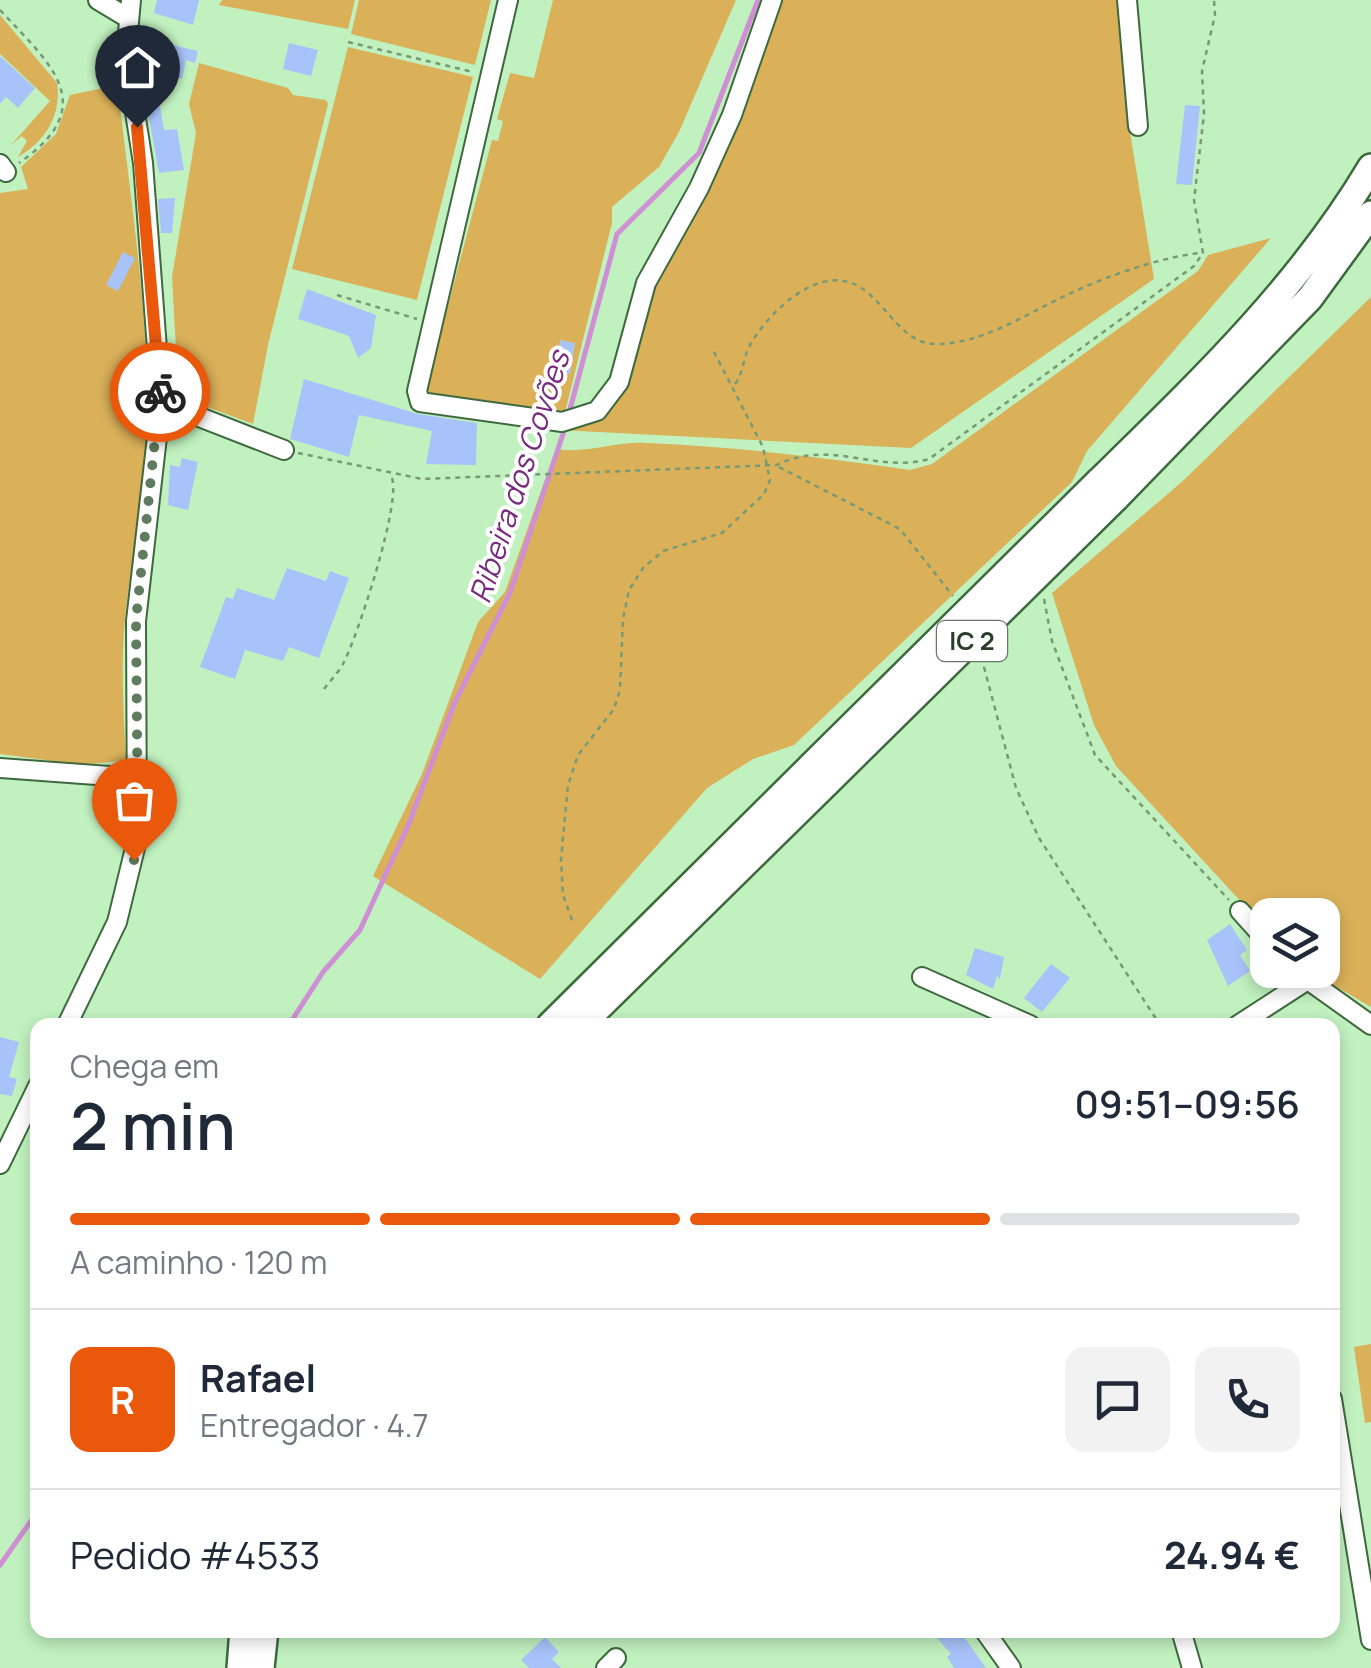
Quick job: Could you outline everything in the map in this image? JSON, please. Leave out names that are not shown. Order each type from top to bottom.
[{"type":"highway","name":"IC 2","points":[[1108,490],[1296,278],[1371,166]]},
{"type":"highway","name":"IC 2","points":[[558,1018],[819,774],[1310,298],[1371,214]]},
{"type":"highway","name":"IC 2","points":[[588,1018],[819,774]]},
{"type":"highway","points":[[240,1668],[242,1638]]},
{"type":"highway","points":[[262,1668],[265,1638]]},
{"type":"street","points":[[70,1018],[117,922],[138,840],[136,620],[161,402],[142,163],[126,56],[130,9],[98,0]]},
{"type":"street","points":[[508,0],[487,76],[417,391],[420,402],[568,422],[598,411],[620,382],[646,283],[700,188],[732,115],[772,0]]},
{"type":"street","points":[[1127,0],[1138,126]]},
{"type":"street","points":[[161,402],[284,450]]},
{"type":"street","points":[[0,768],[138,778]]},
{"type":"street","points":[[1240,911],[1250,922]]},
{"type":"street","points":[[922,977],[1014,1018]]},
{"type":"street","points":[[1247,1018],[1285,988]]},
{"type":"street","points":[[1317,988],[1371,1025]]},
{"type":"street","points":[[0,1164],[30,1102]]},
{"type":"street","points":[[1340,1448],[1371,1640]]},
{"type":"street","points":[[990,1638],[1011,1668]]},
{"type":"street","points":[[1184,1638],[1192,1668]]},
{"type":"path","points":[[284,450],[422,479],[777,466],[810,452],[910,464],[930,459],[1194,266],[1202,252],[1194,200],[1204,114],[1202,71],[1214,0]]},
{"type":"path","points":[[0,10],[60,76],[64,99],[58,122],[44,140],[3,168]]},
{"type":"path","points":[[348,42],[487,76]]},
{"type":"path","points":[[734,386],[758,333],[801,291],[818,283],[847,280],[860,286],[918,340],[934,344],[983,334],[1072,292],[1202,252]]},
{"type":"path","points":[[338,295],[433,324]]},
{"type":"path","points":[[572,920],[563,895],[561,859],[568,785],[578,756],[614,710],[620,690],[622,619],[630,590],[643,568],[662,551],[722,532],[764,494],[770,480],[764,447],[742,410],[734,386],[716,362],[714,350]]},
{"type":"path","points":[[777,466],[900,529],[955,599]]},
{"type":"path","points":[[324,689],[343,665],[370,589],[396,498],[397,484],[390,475]]},
{"type":"path","points":[[1044,598],[1052,641],[1095,755],[1240,911]]},
{"type":"path","points":[[988,644],[984,668],[1016,788],[1039,838],[1155,1018]]},
{"type":"shaded area","points":[[222,0],[355,0],[348,29],[219,5]]},
{"type":"shaded area","points":[[359,0],[491,0],[475,65],[351,34]]},
{"type":"shaded area","points":[[553,0],[736,0],[679,132],[659,167],[612,207],[612,223],[565,412],[425,392],[492,140],[498,141],[503,121],[497,119],[510,73],[534,78]]},
{"type":"shaded area","points":[[782,0],[1120,0],[1130,132],[1154,279],[911,448],[559,430],[600,415],[650,285],[706,191],[741,119]]},
{"type":"shaded area","points":[[0,15],[57,83],[54,117],[36,144],[18,157],[27,141],[22,136],[11,145],[50,101],[0,54]]},
{"type":"shaded area","points":[[348,47],[473,77],[417,300],[292,269]]},
{"type":"shaded area","points":[[199,63],[288,88],[293,95],[326,100],[328,104],[268,345],[253,424],[199,404],[178,385],[172,277],[196,133],[189,104]]},
{"type":"shaded area","points":[[113,86],[120,107],[141,285],[147,375],[146,464],[123,639],[126,760],[84,765],[0,754],[0,193],[28,189],[21,167],[56,134],[70,95]]},
{"type":"shaded area","points":[[1271,238],[1087,451],[1072,482],[794,745],[753,759],[707,788],[540,979],[373,876],[422,774],[478,622],[505,592],[556,449],[647,443],[779,453],[910,470],[932,464],[1198,271],[1208,255]]},
{"type":"shaded area","points":[[1371,297],[1371,1007],[1339,988],[1340,898],[1250,898],[1250,912],[1116,766],[1094,725],[1052,593],[1184,480]]},
{"type":"shaded area","points":[[1371,1344],[1371,1422],[1365,1423],[1354,1347]]},
{"type":"building","points":[[157,0],[199,0],[193,25],[154,13]]},
{"type":"building","points":[[148,39],[198,51],[195,63],[186,60],[182,79],[141,69]]},
{"type":"building","points":[[289,43],[318,50],[311,76],[283,69]]},
{"type":"building","points":[[0,56],[35,88],[18,108],[6,97],[0,104]]},
{"type":"building","points":[[158,95],[164,130],[177,129],[184,170],[159,173],[145,96]]},
{"type":"building","points":[[1185,105],[1200,106],[1192,185],[1176,184]]},
{"type":"building","points":[[175,198],[172,233],[161,233],[158,199]]},
{"type":"building","points":[[123,252],[135,258],[118,291],[106,285]]},
{"type":"building","points":[[307,289],[376,315],[371,348],[358,358],[349,336],[298,319]]},
{"type":"building","points":[[560,340],[575,343],[570,374],[556,371]]},
{"type":"building","points":[[304,379],[418,414],[477,423],[476,465],[426,464],[432,431],[359,415],[349,457],[290,439]]},
{"type":"building","points":[[182,458],[198,462],[188,510],[168,505],[170,465],[180,467]]},
{"type":"building","points":[[287,568],[326,581],[330,571],[349,578],[319,658],[289,647],[283,661],[245,650],[235,679],[200,667],[226,597],[233,599],[237,588],[274,600]]},
{"type":"building","points":[[1230,924],[1247,950],[1240,955],[1250,971],[1228,986],[1207,940]]},
{"type":"building","points":[[975,948],[1004,957],[1000,979],[997,976],[993,989],[966,975]]},
{"type":"building","points":[[1051,964],[1070,978],[1042,1012],[1024,998]]},
{"type":"building","points":[[0,1037],[19,1042],[9,1077],[17,1079],[12,1096],[0,1094]]},
{"type":"building","points":[[546,1638],[559,1652],[552,1659],[561,1668],[529,1668],[521,1660]]},
{"type":"building","points":[[937,1638],[965,1638],[986,1668],[954,1668],[947,1657],[951,1654]]},
{"type":"waterway","name":"Ribeira dos Covões","points":[[569,413],[617,234],[699,153],[758,0]]},
{"type":"waterway","name":"Ribeira dos Covões","points":[[293,1018],[323,972],[360,930],[408,826],[455,702],[510,593],[565,428]]},
{"type":"waterway","name":"Ribeira dos Covões","points":[[0,1565],[30,1522]]},
{"type":"way so far","points":[[134,860],[138,840],[133,686],[136,620],[160,392]]},
{"type":"route","points":[[137,127],[160,392]]}]
